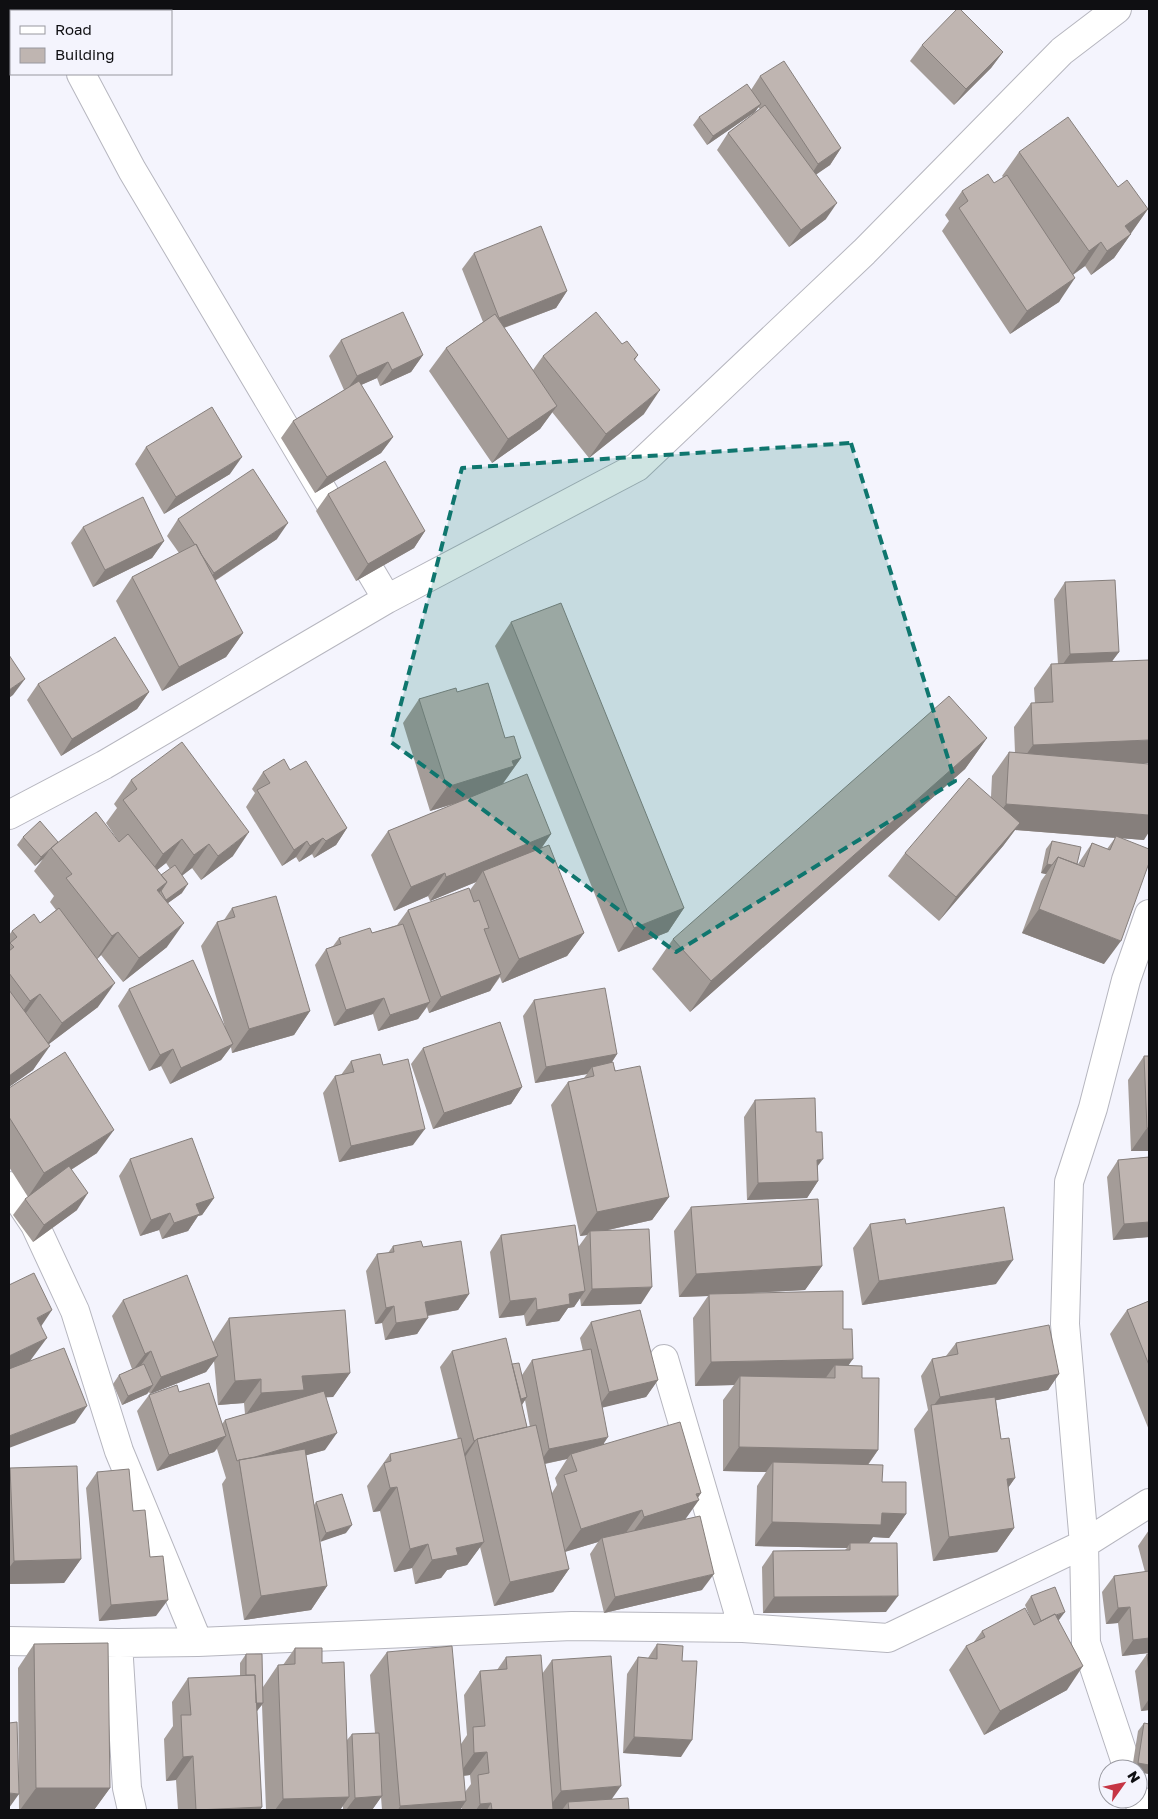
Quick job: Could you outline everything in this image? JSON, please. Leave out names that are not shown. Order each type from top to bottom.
[{"type":"street","points":[[9,815],[104,765],[388,599],[637,468],[864,252],[1062,51],[1117,9]]},
{"type":"street","points":[[82,75],[132,170],[388,599]]},
{"type":"street","points":[[1125,1759],[1086,1643],[1084,1544],[1065,1324],[1069,1182],[1093,1108],[1126,980],[1149,914]]},
{"type":"street","points":[[9,1186],[35,1225],[75,1311],[119,1451],[198,1642]]},
{"type":"street","points":[[664,1359],[743,1628]]},
{"type":"street","points":[[9,1641],[198,1642],[572,1626],[743,1628],[888,1638],[1084,1544],[1149,1503]]},
{"type":"street","points":[[118,1643],[127,1788],[132,1810]]},
{"type":"highlighted area","points":[[851,443],[955,781],[676,952],[391,742],[462,468]]},
{"type":"building","points":[[957,9],[960,9],[1003,52],[966,89],[922,45]]},
{"type":"building","points":[[784,61],[841,148],[818,164],[760,76]]},
{"type":"building","points":[[747,84],[761,104],[713,136],[699,117]]},
{"type":"building","points":[[765,105],[837,203],[801,230],[728,133]]},
{"type":"building","points":[[1068,117],[1118,187],[1127,180],[1148,209],[1125,226],[1131,234],[1107,251],[1101,242],[1089,251],[1019,152]]},
{"type":"building","points":[[988,174],[994,183],[1007,175],[1075,278],[1027,311],[959,208],[968,201],[962,191]]},
{"type":"building","points":[[541,226],[567,291],[499,318],[474,253]]},
{"type":"building","points":[[403,312],[423,355],[392,370],[388,362],[357,376],[341,340]]},
{"type":"building","points":[[596,312],[622,344],[627,341],[638,355],[634,359],[660,390],[606,434],[543,356]]},
{"type":"building","points":[[495,314],[557,406],[508,439],[446,348]]},
{"type":"building","points":[[359,381],[393,437],[327,477],[293,421]]},
{"type":"building","points":[[212,407],[242,457],[176,497],[146,447]]},
{"type":"building","points":[[385,461],[425,531],[368,564],[328,494]]},
{"type":"building","points":[[253,469],[288,523],[214,573],[178,519]]},
{"type":"building","points":[[143,497],[164,541],[105,570],[83,527]]},
{"type":"building","points":[[196,544],[243,633],[179,667],[132,577]]},
{"type":"building","points":[[1115,580],[1119,652],[1070,654],[1065,582]]},
{"type":"building","points":[[561,603],[684,908],[634,928],[511,622]]},
{"type":"building","points":[[115,637],[149,692],[72,739],[38,684]]},
{"type":"building","points":[[9,655],[25,679],[9,690]]},
{"type":"building","points":[[1149,660],[1149,740],[1033,745],[1031,703],[1053,702],[1051,664]]},
{"type":"building","points":[[488,683],[505,738],[514,736],[521,758],[512,761],[514,766],[447,787],[419,699],[456,688],[457,692]]},
{"type":"building","points":[[949,696],[987,738],[711,981],[673,939]]},
{"type":"building","points":[[182,742],[249,832],[218,856],[209,844],[194,855],[182,839],[163,854],[123,800],[137,789],[131,780]]},
{"type":"building","points":[[1009,752],[1149,764],[1149,815],[1006,804]]},
{"type":"building","points":[[284,759],[290,770],[306,761],[347,828],[326,841],[323,838],[310,846],[307,841],[294,850],[257,790],[270,783],[263,772]]},
{"type":"building","points":[[527,774],[551,834],[446,877],[445,873],[411,887],[388,831]]},
{"type":"building","points":[[969,778],[1020,823],[956,897],[905,853]]},
{"type":"building","points":[[96,812],[119,842],[128,834],[167,882],[157,890],[184,923],[139,958],[118,932],[112,936],[66,878],[72,874],[51,848]]},
{"type":"building","points":[[40,821],[58,842],[41,857],[23,837]]},
{"type":"building","points":[[1116,836],[1149,849],[1149,863],[1121,941],[1039,909],[1058,857],[1084,867],[1092,843],[1110,850]]},
{"type":"building","points":[[1052,841],[1081,847],[1077,864],[1058,857],[1052,865],[1047,864]]},
{"type":"building","points":[[549,845],[584,933],[519,959],[483,871]]},
{"type":"building","points":[[175,865],[188,884],[166,900],[161,891],[167,882],[161,875]]},
{"type":"building","points":[[469,888],[474,902],[479,900],[489,928],[484,929],[501,974],[441,997],[408,910]]},
{"type":"building","points":[[276,896],[310,1011],[249,1029],[217,922],[235,917],[232,908]]},
{"type":"building","points":[[59,908],[115,983],[62,1023],[40,994],[30,1001],[9,973],[9,951],[14,947],[10,943],[17,937],[12,931],[34,914],[40,923]]},
{"type":"building","points":[[403,924],[430,1002],[390,1015],[384,998],[346,1010],[326,949],[341,944],[339,938],[370,928],[372,933]]},
{"type":"building","points":[[193,960],[233,1044],[181,1068],[173,1049],[160,1055],[129,989]]},
{"type":"building","points":[[605,988],[617,1054],[546,1067],[534,1000]]},
{"type":"building","points":[[9,990],[50,1046],[9,1076]]},
{"type":"building","points":[[500,1022],[522,1087],[444,1113],[423,1048]]},
{"type":"building","points":[[65,1052],[114,1130],[44,1173],[9,1117],[9,1088]]},
{"type":"building","points":[[380,1054],[383,1065],[408,1059],[425,1129],[351,1146],[335,1076],[354,1072],[351,1061]]},
{"type":"building","points":[[1144,1056],[1149,1056],[1149,1128],[1147,1128]]},
{"type":"building","points":[[613,1062],[615,1071],[640,1066],[669,1197],[597,1212],[568,1082],[594,1076],[592,1067]]},
{"type":"building","points":[[815,1098],[816,1132],[822,1132],[823,1159],[817,1160],[818,1181],[758,1183],[755,1100]]},
{"type":"building","points":[[192,1138],[214,1198],[196,1204],[200,1214],[174,1223],[170,1213],[151,1220],[130,1159]]},
{"type":"building","points":[[1149,1157],[1149,1222],[1124,1224],[1118,1160]]},
{"type":"building","points":[[69,1166],[88,1193],[44,1225],[25,1199]]},
{"type":"building","points":[[818,1199],[822,1266],[696,1274],[691,1207]]},
{"type":"building","points":[[1004,1207],[1013,1260],[879,1281],[870,1224],[905,1219],[906,1224]]},
{"type":"building","points":[[575,1225],[585,1291],[569,1294],[570,1304],[537,1310],[536,1298],[510,1301],[501,1235]]},
{"type":"building","points":[[649,1229],[652,1287],[592,1289],[590,1231]]},
{"type":"building","points":[[421,1241],[423,1247],[461,1241],[469,1294],[425,1302],[428,1318],[396,1323],[394,1306],[386,1308],[377,1254],[394,1252],[393,1246]]},
{"type":"building","points":[[34,1273],[52,1310],[37,1318],[47,1338],[9,1356],[9,1285]]},
{"type":"building","points":[[187,1275],[218,1356],[161,1377],[151,1351],[145,1354],[123,1300]]},
{"type":"building","points":[[843,1291],[843,1329],[852,1329],[853,1359],[711,1362],[709,1294]]},
{"type":"building","points":[[1149,1301],[1149,1365],[1127,1310]]},
{"type":"building","points":[[345,1310],[350,1373],[302,1376],[304,1390],[261,1393],[261,1379],[235,1381],[229,1318]]},
{"type":"building","points":[[640,1310],[658,1380],[609,1392],[591,1322]]},
{"type":"building","points":[[1049,1325],[1059,1374],[940,1397],[932,1359],[958,1354],[956,1343]]},
{"type":"building","points":[[506,1338],[527,1427],[474,1441],[452,1351]]},
{"type":"building","points":[[64,1348],[87,1406],[9,1436],[9,1369]]},
{"type":"building","points":[[591,1349],[608,1437],[549,1449],[532,1360]]},
{"type":"building","points":[[519,1363],[527,1397],[521,1399],[512,1364]]},
{"type":"building","points":[[144,1364],[153,1385],[128,1396],[119,1375]]},
{"type":"building","points":[[835,1365],[862,1366],[862,1378],[879,1378],[878,1450],[739,1447],[740,1376],[835,1378]]},
{"type":"building","points":[[209,1383],[226,1436],[169,1455],[149,1395],[177,1385],[179,1392]]},
{"type":"building","points":[[324,1391],[337,1433],[237,1461],[225,1420]]},
{"type":"building","points":[[995,1397],[1001,1439],[1009,1438],[1015,1478],[1007,1479],[1014,1528],[949,1537],[931,1405]]},
{"type":"building","points":[[680,1422],[701,1493],[696,1494],[699,1500],[644,1517],[642,1510],[581,1529],[564,1475],[577,1471],[571,1454]]},
{"type":"building","points":[[536,1425],[569,1569],[510,1582],[477,1439]]},
{"type":"building","points":[[461,1438],[484,1542],[456,1548],[458,1555],[432,1560],[428,1544],[410,1549],[397,1487],[390,1488],[384,1463],[391,1461],[390,1454]]},
{"type":"building","points":[[305,1449],[327,1586],[261,1596],[239,1460]]},
{"type":"building","points":[[773,1462],[883,1465],[882,1482],[906,1482],[906,1514],[882,1513],[881,1525],[772,1522]]},
{"type":"building","points":[[77,1466],[81,1559],[14,1561],[10,1468]]},
{"type":"building","points":[[129,1469],[133,1511],[145,1510],[150,1557],[163,1556],[168,1600],[111,1605],[97,1472]]},
{"type":"building","points":[[342,1494],[352,1525],[326,1533],[316,1502]]},
{"type":"building","points":[[700,1516],[714,1574],[615,1597],[602,1538]]},
{"type":"building","points":[[850,1543],[897,1543],[898,1596],[774,1597],[773,1551],[850,1550]]},
{"type":"building","points":[[1149,1571],[1149,1638],[1133,1640],[1130,1607],[1118,1608],[1114,1576]]},
{"type":"building","points":[[1055,1587],[1065,1612],[1055,1614],[1041,1621],[1031,1596]]},
{"type":"building","points":[[1025,1608],[1034,1625],[1055,1614],[1083,1666],[1000,1711],[966,1646],[985,1637],[982,1631]]},
{"type":"building","points":[[108,1643],[110,1788],[36,1788],[34,1644]]},
{"type":"building","points":[[657,1644],[683,1646],[682,1661],[697,1661],[692,1740],[634,1737],[638,1657],[657,1659]]},
{"type":"building","points":[[452,1646],[466,1801],[400,1806],[387,1652]]},
{"type":"building","points":[[295,1648],[322,1648],[322,1663],[344,1662],[349,1797],[283,1799],[278,1665],[295,1664]]},
{"type":"building","points":[[246,1654],[262,1654],[263,1703],[256,1703],[255,1675],[246,1675]]},
{"type":"building","points":[[1147,1654],[1149,1654],[1149,1673]]},
{"type":"building","points":[[541,1655],[553,1810],[492,1810],[491,1803],[480,1804],[478,1775],[489,1773],[487,1752],[474,1753],[473,1727],[485,1726],[480,1671],[507,1669],[506,1657]]},
{"type":"building","points":[[611,1656],[621,1786],[561,1791],[552,1660]]},
{"type":"building","points":[[255,1675],[262,1807],[196,1810],[193,1756],[183,1757],[181,1715],[191,1715],[188,1678]]},
{"type":"building","points":[[17,1722],[19,1794],[9,1793],[9,1723]]},
{"type":"building","points":[[1144,1723],[1149,1724],[1149,1765],[1148,1759],[1139,1759]]},
{"type":"building","points":[[379,1733],[382,1796],[355,1798],[352,1734]]},
{"type":"building","points":[[628,1798],[629,1810],[569,1810],[568,1802]]}]
